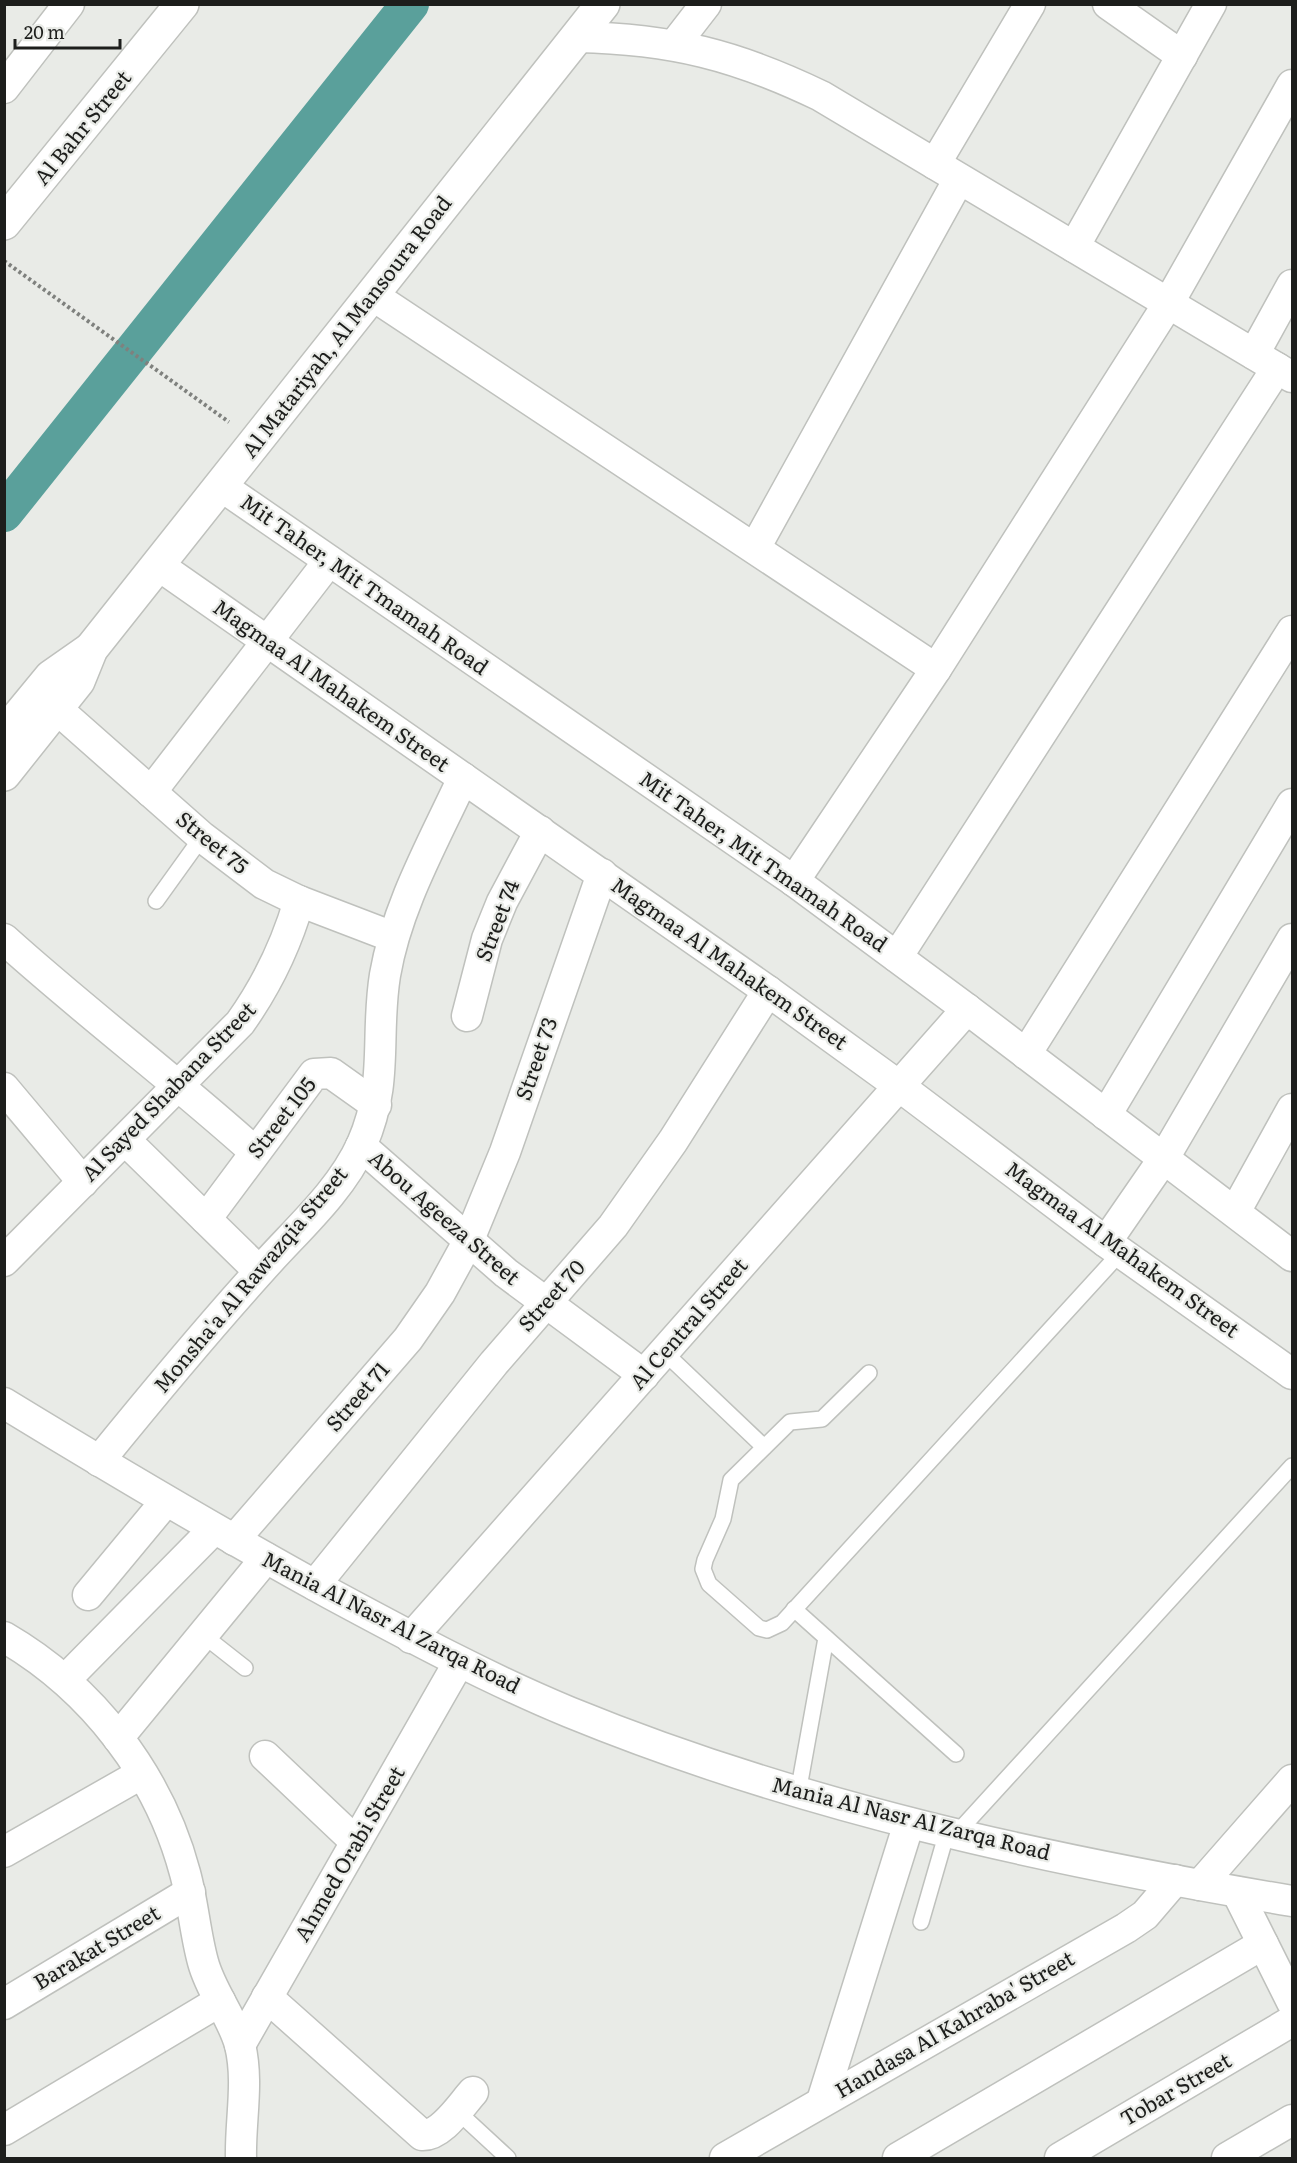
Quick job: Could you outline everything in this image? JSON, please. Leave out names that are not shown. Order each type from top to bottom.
[{"type":"main road","name":"Al Bahr Street","points":[[4,223],[182,4]]},
{"type":"main road","name":"Al Matariyah, Al Mansoura Road","points":[[4,734],[51,677],[91,649],[603,4]]},
{"type":"main road","name":"Al Matariyah, Al Mansoura Road","points":[[4,774],[78,681],[91,649]]},
{"type":"street","points":[[4,88],[69,4]]},
{"type":"street","points":[[675,44],[706,4]]},
{"type":"street","points":[[755,548],[1030,4]]},
{"type":"street","points":[[1108,4],[1182,56]]},
{"type":"street","points":[[1074,247],[1211,4]]},
{"type":"street","points":[[577,37],[627,38],[675,44],[722,55],[769,71],[821,96],[1275,366]]},
{"type":"street","points":[[794,881],[936,669],[1168,304],[1293,85]]},
{"type":"street","points":[[897,957],[1275,366],[1293,285]]},
{"type":"street","points":[[372,295],[936,669]]},
{"type":"street","name":"Mit Taher, Mit Tmamah Road","points":[[221,486],[794,881],[1293,1256]]},
{"type":"street","points":[[151,792],[329,561]]},
{"type":"street","name":"Magmaa Al Mahakem Street","points":[[158,566],[768,991],[1113,1247],[1293,1374]]},
{"type":"street","points":[[1026,1054],[1293,632]]},
{"type":"street","name":"Street 75","points":[[57,709],[202,837],[264,884],[299,901],[393,937]]},
{"type":"street","name":"Monsha'a Al Rawazqia Street","points":[[99,1461],[259,1271],[333,1188],[361,1146],[376,1105],[381,1073],[385,976],[393,937],[407,899],[463,778]]},
{"type":"street","points":[[1106,1115],[1293,804]]},
{"type":"street","name":"Street 74","points":[[467,1016],[487,939],[502,902],[540,831]]},
{"type":"street","name":"Street 73","points":[[468,1242],[501,1161],[602,874]]},
{"type":"street","name":"Al Sayed Shabana Street","points":[[9,1248],[84,1182],[240,1023],[259,996],[289,934],[299,901]]},
{"type":"street","points":[[4,939],[255,1152]]},
{"type":"street","points":[[1113,1247],[1293,939]]},
{"type":"street","name":"Street 70","points":[[315,1585],[494,1362],[613,1226],[644,1184],[768,991]]},
{"type":"street","name":"Al Central Street","points":[[411,1638],[967,1009]]},
{"type":"street","name":"Street 105","points":[[206,1219],[310,1078],[320,1072],[336,1076],[376,1105]]},
{"type":"street","points":[[4,1088],[84,1182]]},
{"type":"street","points":[[1235,1212],[1293,1109]]},
{"type":"street","points":[[125,1140],[259,1271]]},
{"type":"street","name":"Abou Ageeza Street","points":[[361,1146],[468,1242],[545,1304],[644,1375]]},
{"type":"street","name":"Street 71","points":[[66,1679],[224,1535],[408,1339],[440,1293],[468,1242]]},
{"type":"street","name":"Mania Al Nasr Al Zarqa Road","points":[[4,1403],[224,1535],[411,1638],[567,1711],[679,1755],[798,1793],[909,1823],[1187,1882],[1293,1901]]},
{"type":"street","points":[[88,1595],[166,1501]]},
{"type":"street","points":[[118,1738],[266,1558]]},
{"type":"street","points":[[4,1637],[35,1655],[66,1679],[118,1738],[162,1812],[190,1892],[203,1965],[240,2045],[244,2069],[241,2158]]},
{"type":"street","name":"Ahmed Orabi Street","points":[[240,2045],[459,1662]]},
{"type":"street","points":[[265,1756],[356,1842]]},
{"type":"street","points":[[4,1852],[141,1774]]},
{"type":"street","name":"Handasa Al Kahraba' Street","points":[[725,2158],[1126,1928],[1187,1882],[1293,1780]]},
{"type":"street","points":[[822,2101],[909,1823]]},
{"type":"street","name":"Barakat Street","points":[[4,2004],[190,1892]]},
{"type":"street","points":[[1237,1892],[1293,2002]]},
{"type":"street","points":[[898,2158],[1263,1944]]},
{"type":"street","points":[[267,1997],[418,2133],[427,2135],[435,2133],[464,2101]]},
{"type":"street","points":[[4,2130],[220,2001]]},
{"type":"street","name":"Tobar Street","points":[[1059,2158],[1293,2021]]},
{"type":"street","points":[[1227,2158],[1293,2120]]},
{"type":"lane","points":[[156,901],[202,837]]},
{"type":"lane","points":[[868,1374],[822,1419],[790,1422],[731,1480],[723,1519],[708,1551],[703,1569],[710,1584],[759,1628],[774,1628],[794,1609],[1113,1247]]},
{"type":"lane","points":[[664,1352],[764,1447]]},
{"type":"lane","points":[[921,1922],[952,1833],[1293,1466]]},
{"type":"lane","points":[[794,1609],[956,1754]]},
{"type":"lane","points":[[203,1635],[245,1668]]},
{"type":"lane","points":[[798,1793],[826,1638]]},
{"type":"lane","points":[[464,2101],[507,2158]]},
{"type":"path","points":[[4,261],[256,441]]},
{"type":"waterway","points":[[4,513],[410,4]]}]
